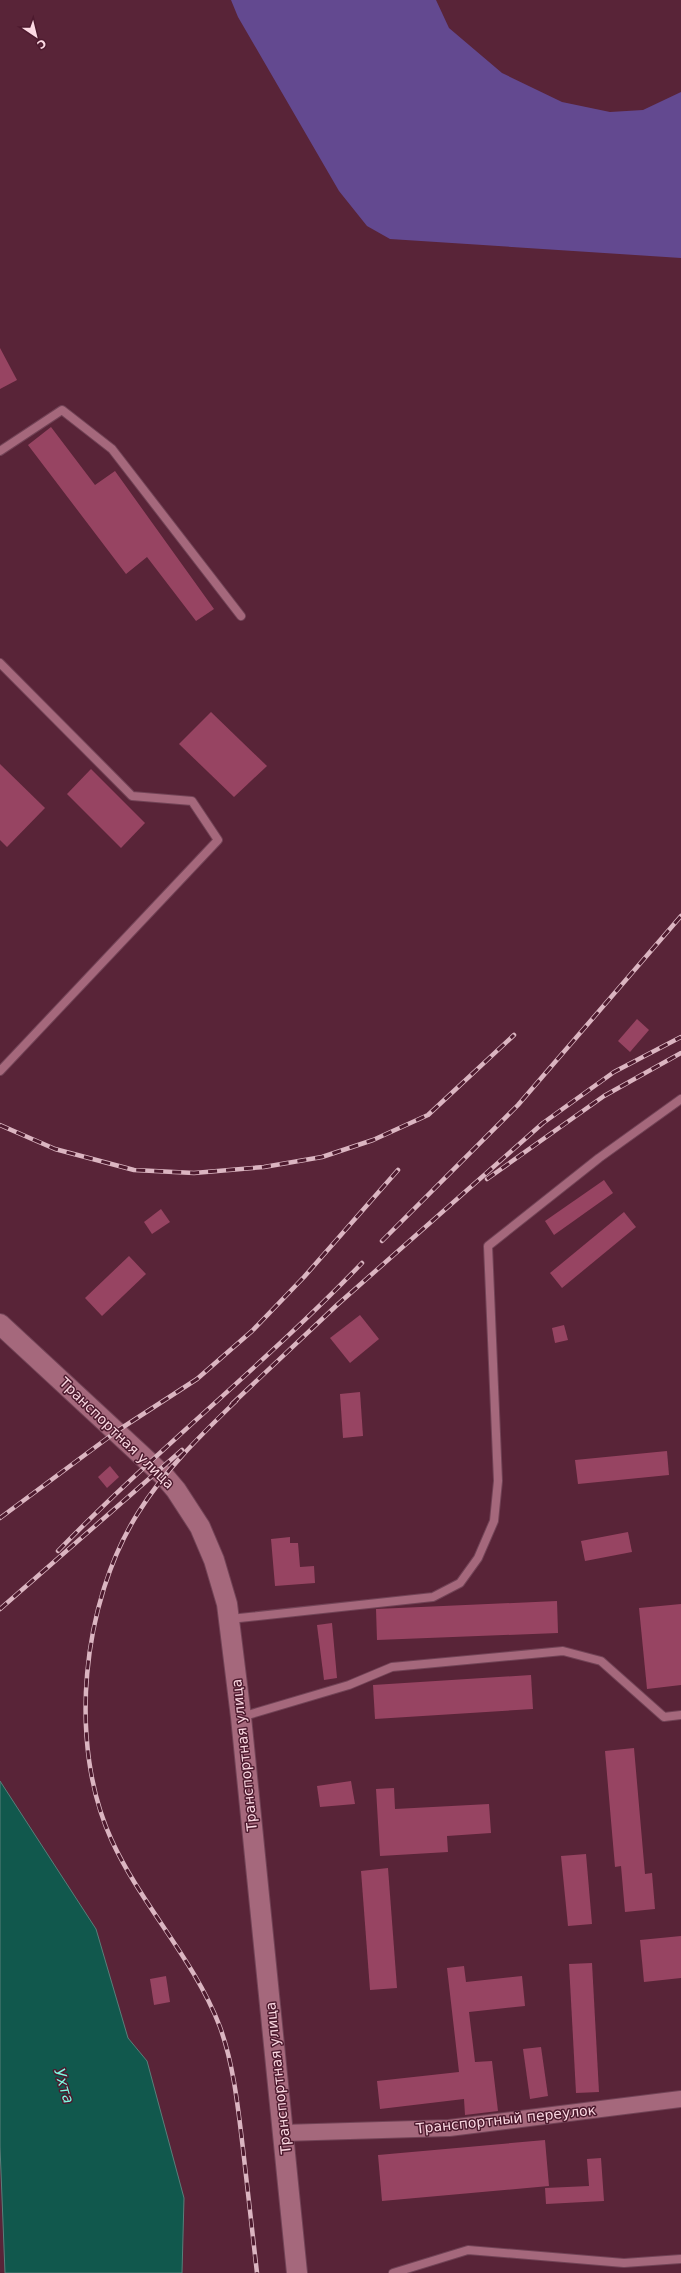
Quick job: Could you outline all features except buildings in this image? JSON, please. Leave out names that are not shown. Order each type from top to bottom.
[{"type":"street","name":"Транспортная улица","points":[[0,1324],[117,1431],[176,1490],[200,1527],[223,1589],[229,1619],[241,1717],[297,2273]]},
{"type":"street","name":"Транспортный переулок","points":[[283,2133],[449,2128],[681,2099]]},
{"type":"lane","points":[[0,451],[62,410],[112,449],[241,616]]},
{"type":"lane","points":[[0,663],[132,796],[192,801],[218,840],[0,1072]]},
{"type":"lane","points":[[229,1619],[433,1597],[460,1583],[478,1558],[494,1521],[498,1481],[488,1246],[599,1158],[681,1099]]},
{"type":"lane","points":[[241,1717],[349,1685],[392,1667],[563,1651],[601,1661],[664,1718],[681,1715]]},
{"type":"lane","points":[[393,2273],[468,2250],[624,2263],[681,2260]]},
{"type":"shaded area","points":[[231,0],[436,0],[449,28],[502,73],[562,102],[610,112],[643,110],[681,92],[681,258],[390,239],[367,226],[339,191],[238,17]]},
{"type":"water","name":"Ухта","points":[[0,1781],[96,1929],[128,2038],[147,2061],[184,2198],[182,2273],[5,2273],[0,2147]]},
{"type":"railway","points":[[382,1241],[518,1105],[681,916]]},
{"type":"railway","points":[[0,1125],[55,1149],[134,1170],[194,1173],[264,1167],[322,1157],[373,1140],[428,1115],[514,1035]]},
{"type":"railway","points":[[232,1404],[337,1305],[543,1123],[614,1072],[681,1037]]},
{"type":"railway","points":[[487,1179],[604,1096],[681,1053]]},
{"type":"railway","points":[[0,1518],[117,1431],[197,1379],[252,1331],[304,1277],[398,1170]]},
{"type":"railway","points":[[58,1551],[133,1478],[287,1337],[362,1263]]},
{"type":"railway","points":[[236,1401],[196,1441],[159,1483],[138,1513],[119,1549],[104,1588],[93,1630],[87,1674],[86,1718],[89,1761],[98,1803],[112,1841],[138,1888],[196,1978],[209,2002],[225,2042],[237,2103],[257,2273]]},
{"type":"railway","points":[[0,1609],[182,1450]]}]
